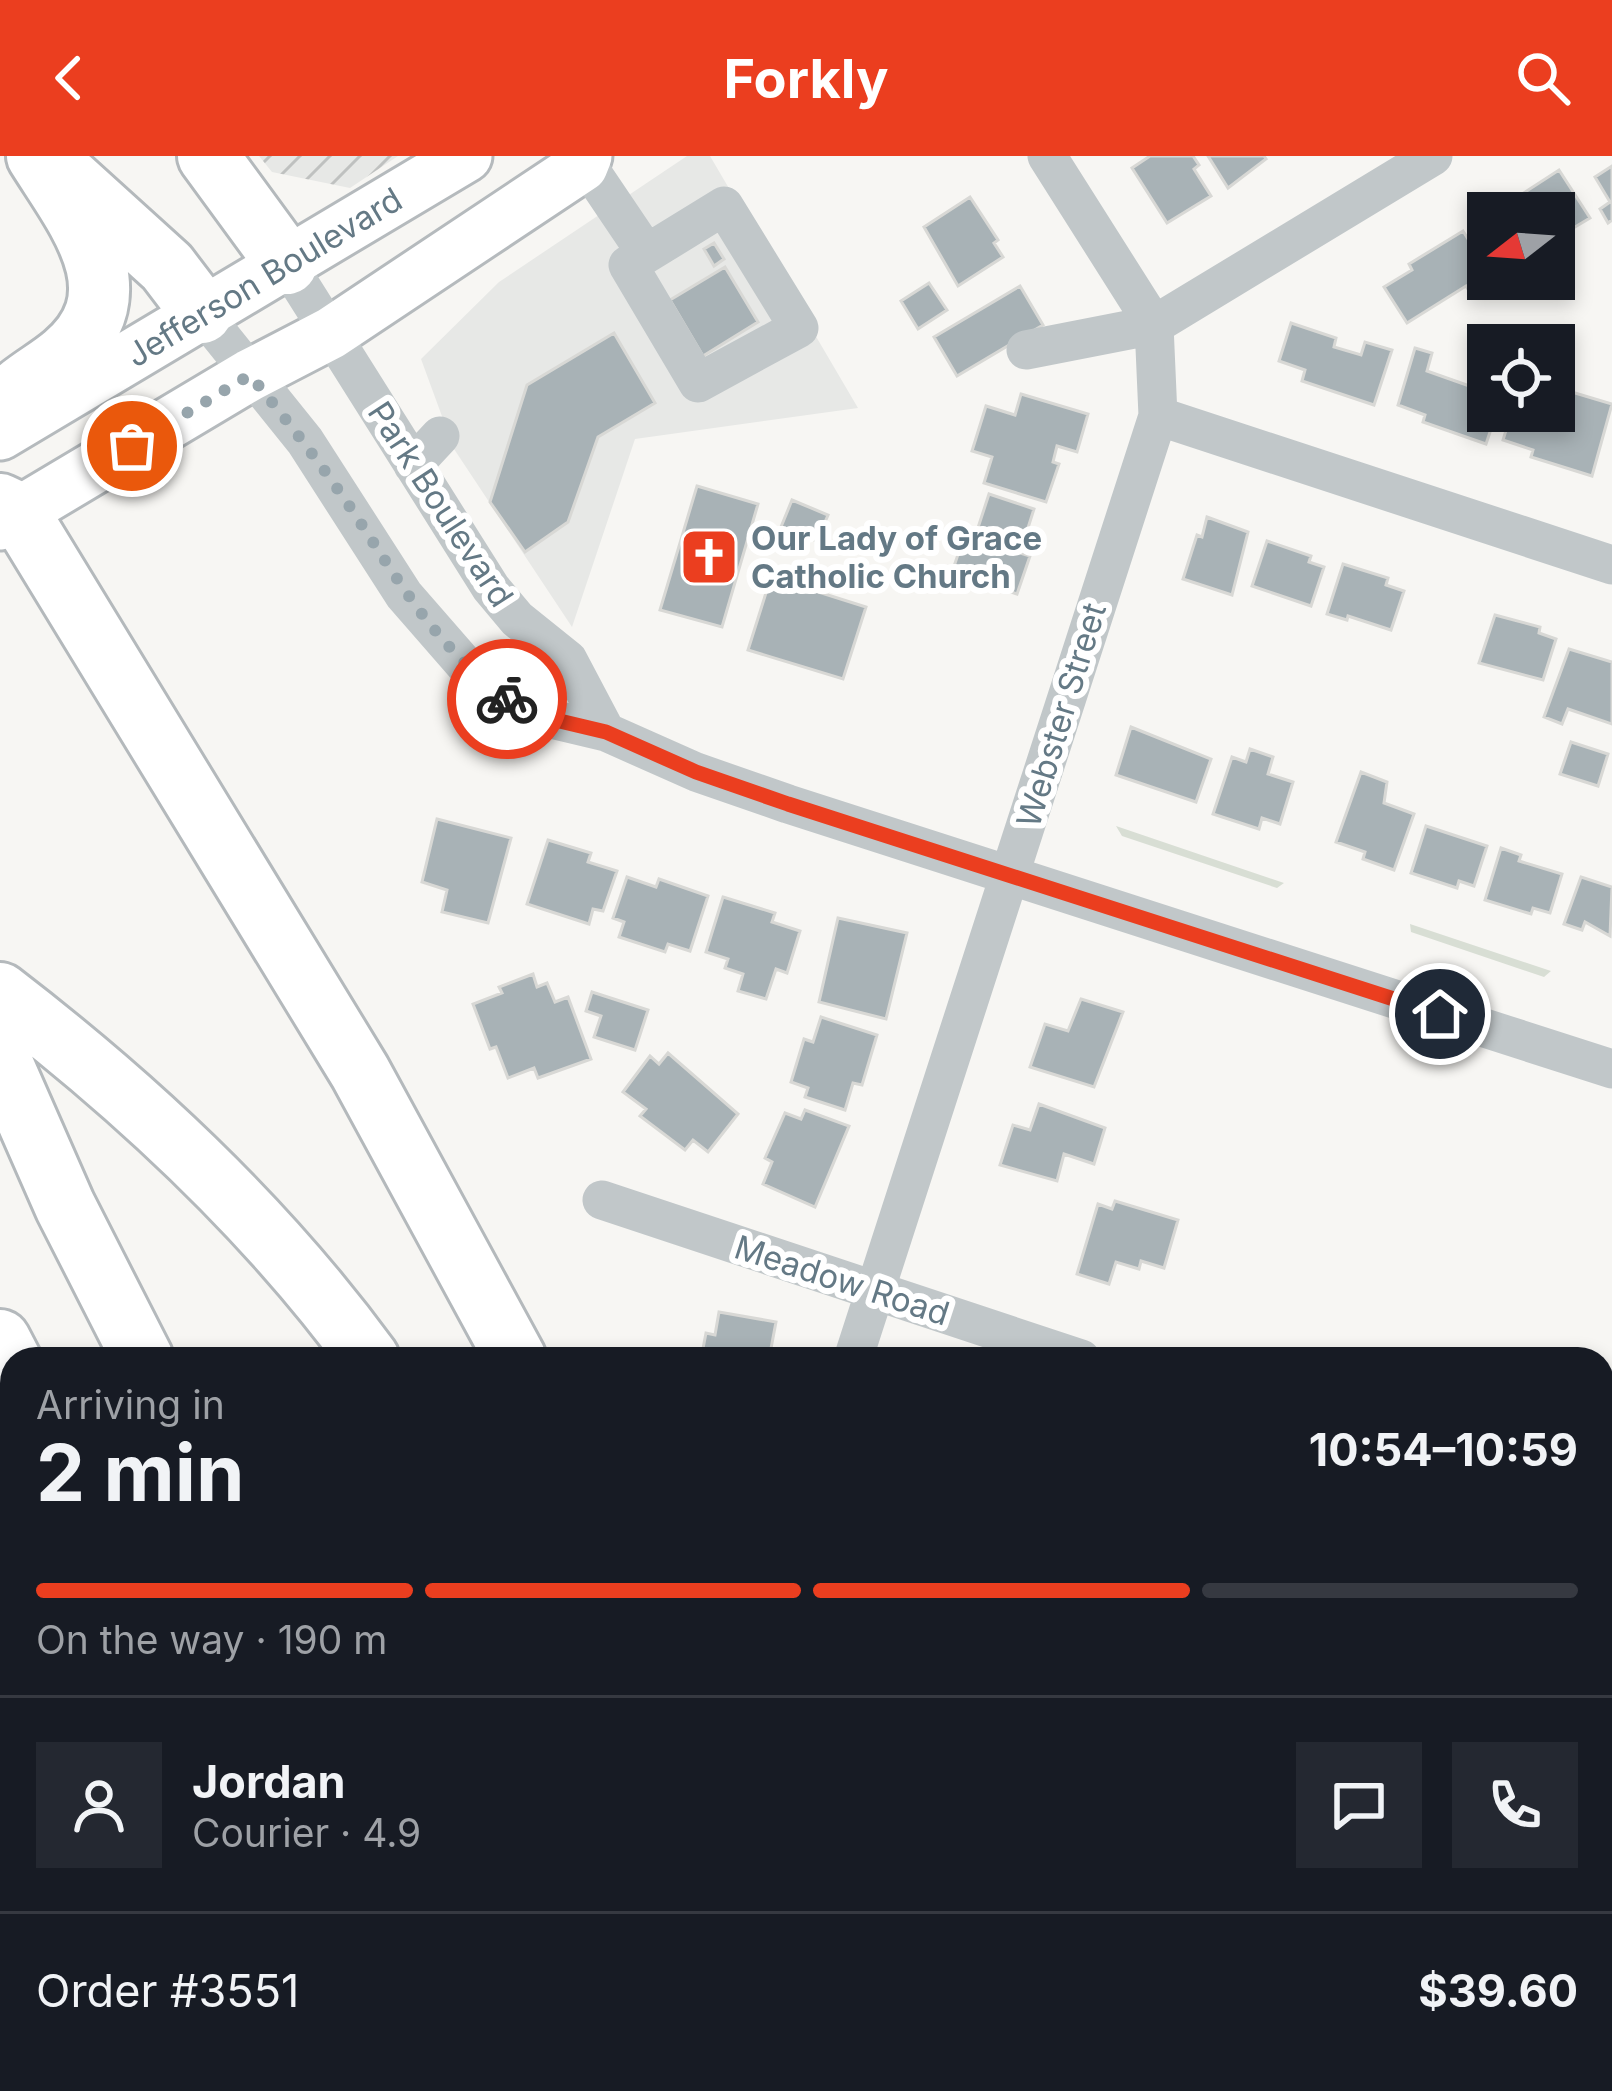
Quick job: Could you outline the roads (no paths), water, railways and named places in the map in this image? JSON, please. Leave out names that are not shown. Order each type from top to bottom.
[{"type":"highway","points":[[41,156],[167,267],[202,313]]},
{"type":"highway","points":[[0,409],[12,392],[67,354],[87,329],[98,299],[100,268],[41,156]]},
{"type":"highway","points":[[208,156],[286,264]]},
{"type":"highway","points":[[6,514],[360,1072],[509,1347]]},
{"type":"highway","points":[[0,993],[65,1043],[214,1177],[283,1252],[358,1347]]},
{"type":"highway","points":[[0,1058],[65,1206],[137,1347]]},
{"type":"main road","name":"Jefferson Boulevard","points":[[0,434],[466,156]]},
{"type":"main road","points":[[6,514],[331,333],[582,166],[585,158]]},
{"type":"street","name":"Webster Street","points":[[857,1347],[1158,416],[1154,325],[1047,156]]},
{"type":"street","points":[[1026,350],[1154,325],[1433,156]]},
{"type":"street","points":[[585,158],[646,254]]},
{"type":"street","points":[[724,206],[799,328],[698,383],[628,265],[646,254],[724,206]]},
{"type":"street","name":"Park Boulevard","points":[[286,264],[331,333],[427,451],[490,588],[517,619],[568,660],[606,732]]},
{"type":"street","points":[[202,313],[305,441],[404,595],[472,673],[526,713],[606,732],[714,778],[1612,1070]]},
{"type":"street","points":[[1158,416],[1612,565]]},
{"type":"street","name":"Meadow Road","points":[[602,1200],[1044,1347]]},
{"type":"place","name":"Our Lady of Grace Catholic Church","points":[[709,557]]}]
